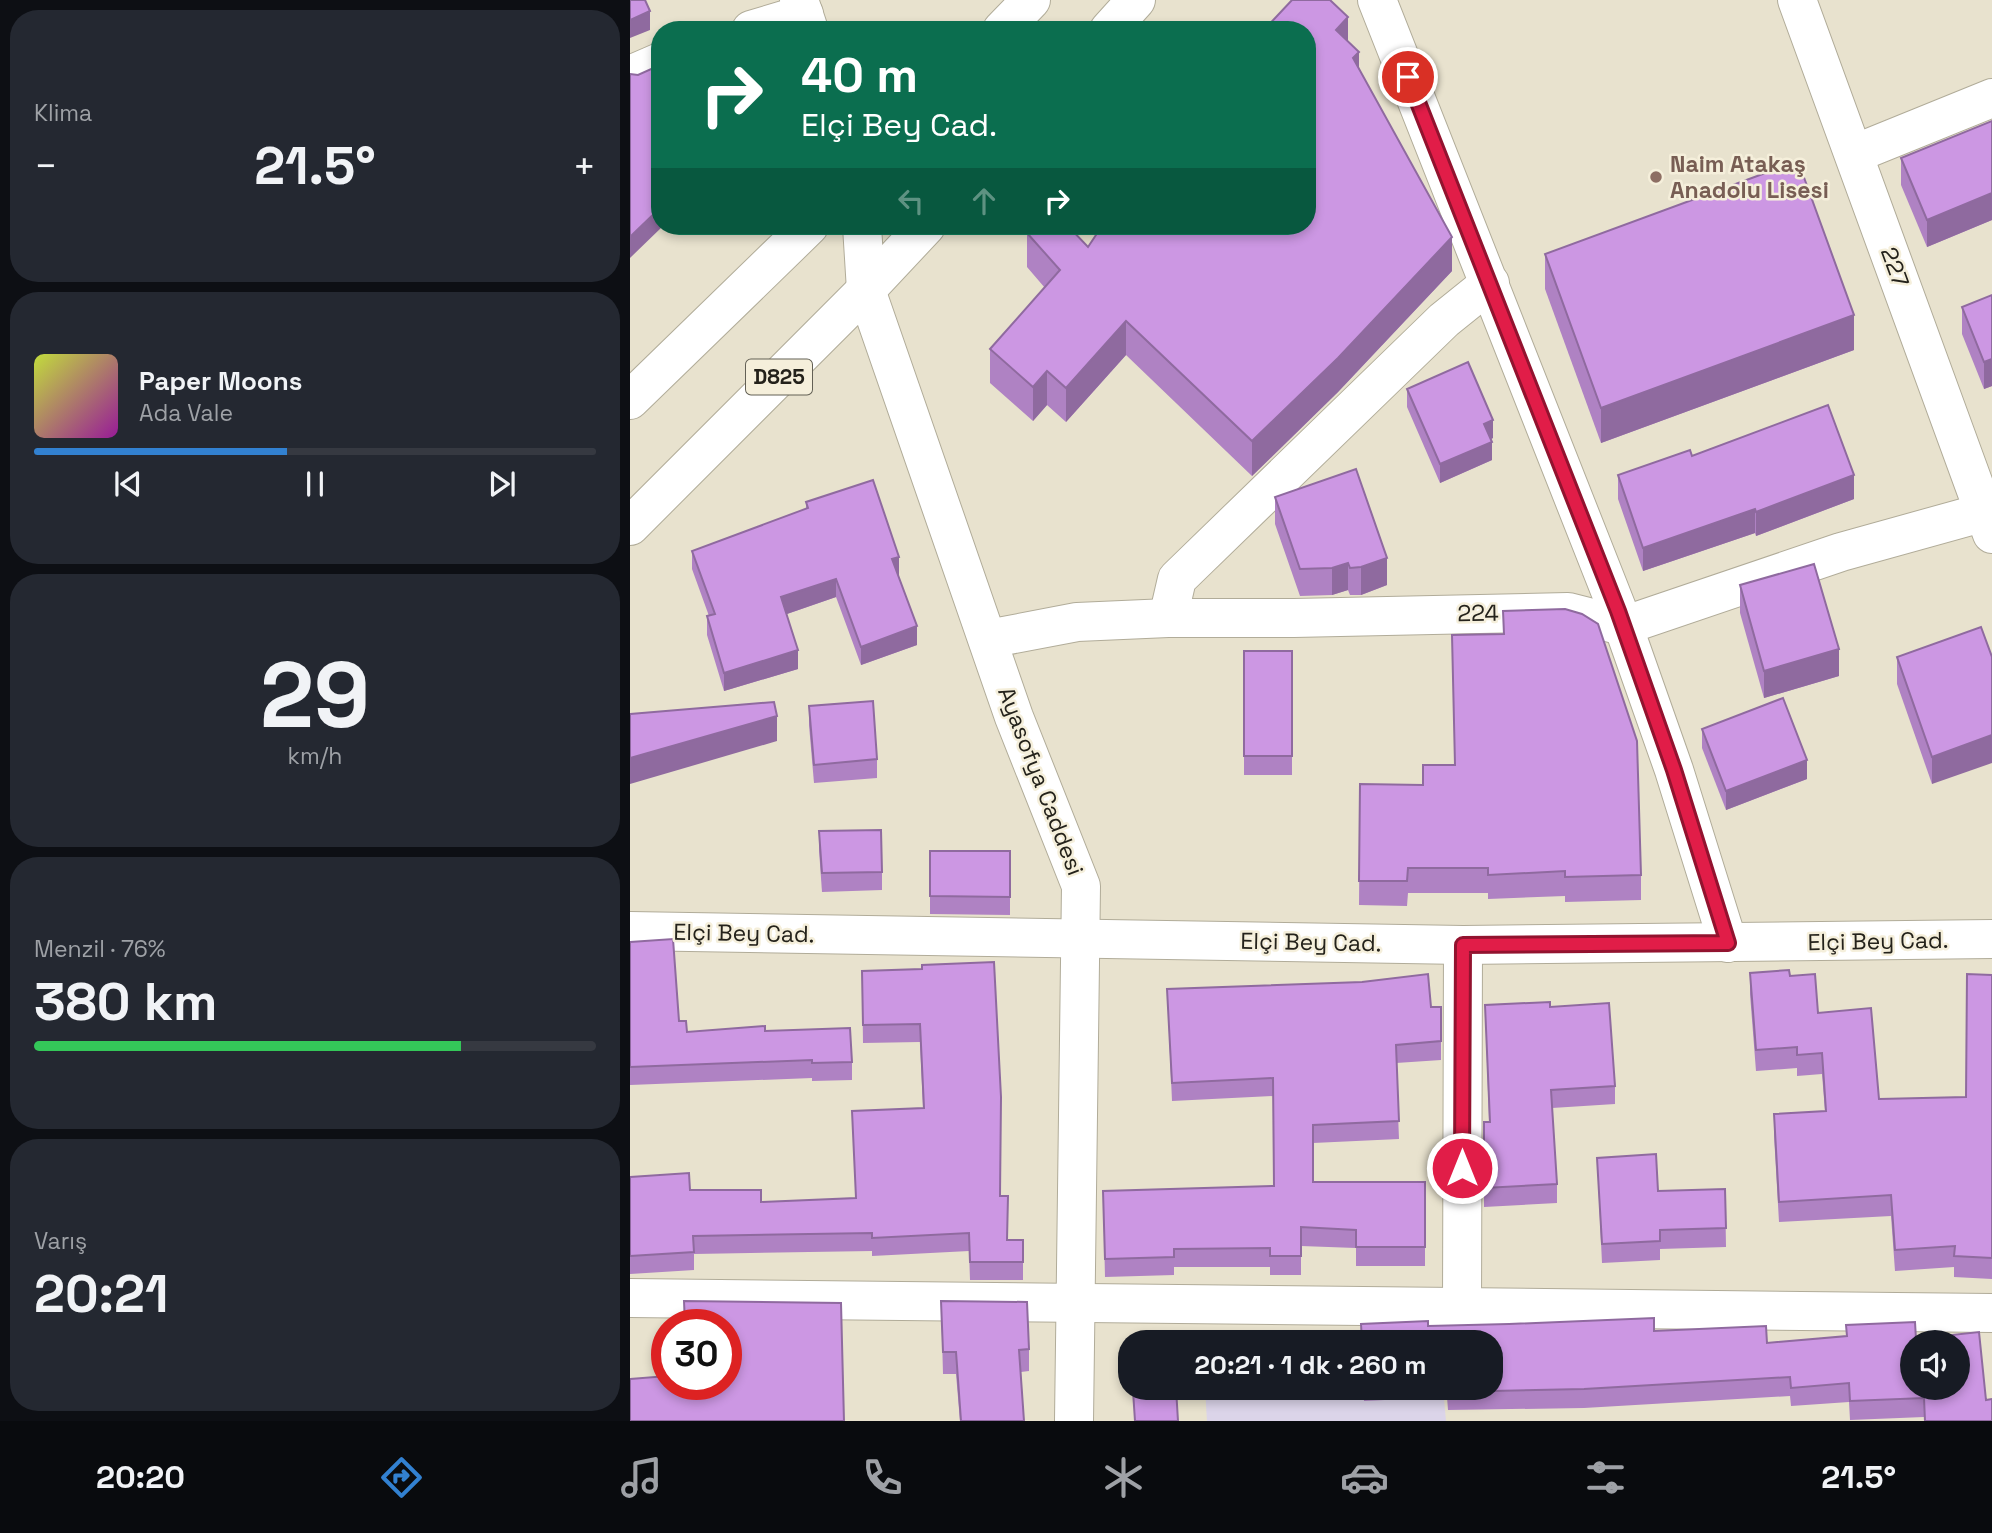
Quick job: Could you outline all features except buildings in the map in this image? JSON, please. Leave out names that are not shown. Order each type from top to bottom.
[{"type":"main road","points":[[1011,21],[1031,0]]},
{"type":"main road","points":[[1117,21],[1136,0]]},
{"type":"main road","points":[[1377,0],[1623,625],[1674,770],[1728,943]]},
{"type":"main road","name":"227","points":[[1797,0],[1990,519]]},
{"type":"main road","points":[[783,21],[804,15]]},
{"type":"main road","points":[[630,75],[651,66]]},
{"type":"main road","points":[[1854,154],[1992,98]]},
{"type":"main road","points":[[630,400],[800,235]]},
{"type":"main road","name":"Ayasofya Caddesi","points":[[863,235],[866,290],[1014,717],[1081,886],[1073,1305],[1074,1421]]},
{"type":"main road","name":"D825","points":[[630,526],[918,235]]},
{"type":"main road","points":[[1168,618],[1177,579],[1444,320],[1490,283]]},
{"type":"main road","points":[[1623,625],[1841,552],[1990,519]]},
{"type":"main road","name":"224","points":[[988,639],[1077,622],[1168,618],[1568,612],[1623,625]]},
{"type":"main road","name":"Elçi Bey Cad.","points":[[630,931],[1463,945],[1992,939]]},
{"type":"main road","points":[[1462,1308],[1463,945]]},
{"type":"main road","points":[[630,1298],[1073,1305],[1992,1313]]},
{"type":"shaded area","points":[[1439,1328],[1439,1330],[1386,1330]]},
{"type":"shaded area","points":[[1206,1400],[1444,1400],[1446,1421],[1207,1421]]},
{"type":"place","name":"Naim Atakaş Anadolu Lisesi","points":[[1656,177]]},
{"type":"route","points":[[1408,77],[1618,611],[1674,770],[1728,943],[1463,945],[1462,1168]]}]
